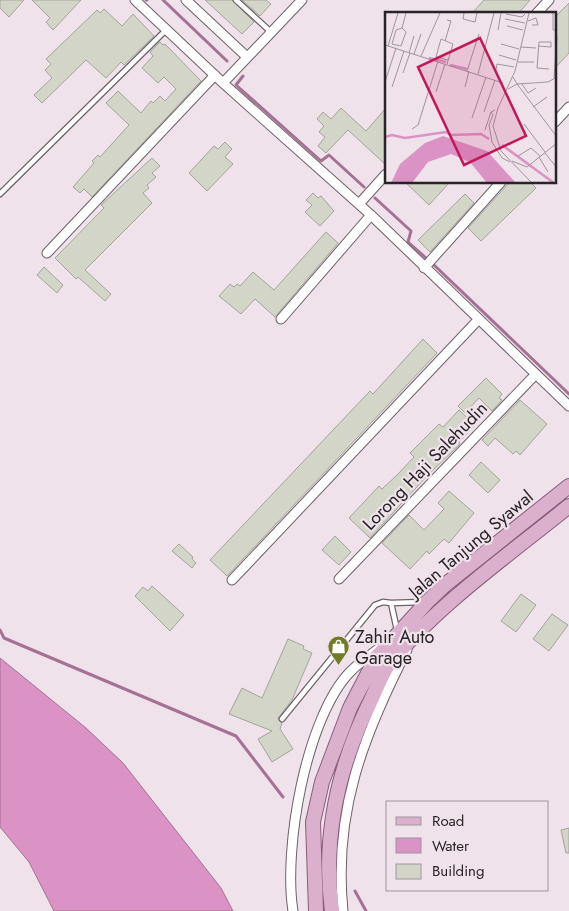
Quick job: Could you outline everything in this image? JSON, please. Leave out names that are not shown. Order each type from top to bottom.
[{"type":"main road","name":"Jalan Tanjung Syawal","points":[[316,911],[313,822],[322,782],[336,740],[376,658],[426,602],[569,486]]},
{"type":"main road","name":"Jalan Tanjung Syawal","points":[[332,911],[328,862],[338,791],[352,745],[388,665],[413,638],[456,598],[569,506]]},
{"type":"street","points":[[136,0],[223,83],[371,215],[569,406]]},
{"type":"street","points":[[186,0],[248,57]]},
{"type":"street","points":[[538,12],[549,0]]},
{"type":"street","points":[[223,83],[271,32],[296,2]]},
{"type":"street","points":[[47,253],[215,75]]},
{"type":"street","points":[[556,121],[569,107]]},
{"type":"street","points":[[359,204],[385,175]]},
{"type":"street","points":[[424,268],[499,184]]},
{"type":"street","points":[[282,319],[371,215]]},
{"type":"street","points":[[232,580],[478,320]]},
{"type":"street","name":"Lorong Haji Salehudin","points":[[339,579],[535,375]]},
{"type":"street","points":[[293,911],[290,864],[293,830],[306,763],[320,724],[333,696],[350,671],[398,634]]},
{"type":"street","points":[[343,911],[340,850],[352,781],[382,702],[413,638]]},
{"type":"lane","points":[[236,0],[271,32]]},
{"type":"lane","points":[[0,194],[166,29]]},
{"type":"lane","points":[[282,719],[375,605],[383,602],[426,602]]},
{"type":"lane","points":[[391,603],[398,634]]},
{"type":"water","points":[[0,658],[86,728],[123,763],[221,888],[233,911],[54,911],[29,862],[0,827]]},
{"type":"building","points":[[0,0],[24,0],[9,17],[0,8]]},
{"type":"building","points":[[32,0],[81,0],[53,30],[46,22],[50,18]]},
{"type":"building","points":[[205,0],[232,0],[254,22],[242,34]]},
{"type":"building","points":[[242,0],[266,0],[271,4],[260,16]]},
{"type":"building","points":[[484,0],[530,0],[520,12],[473,12]]},
{"type":"building","points":[[569,3],[569,53],[556,67],[556,16]]},
{"type":"building","points":[[104,9],[122,26],[133,14],[154,36],[124,65],[121,62],[106,78],[86,60],[42,103],[34,95],[52,78],[45,70],[51,64],[46,59],[97,10],[100,13]]},
{"type":"building","points":[[160,42],[163,45],[165,44],[201,81],[92,197],[84,189],[80,193],[73,187],[94,163],[92,161],[98,155],[100,157],[129,125],[106,103],[118,91],[141,113],[151,101],[153,103],[160,96],[165,101],[176,89],[164,77],[158,83],[142,68],[153,56],[150,52]]},
{"type":"building","points":[[341,108],[366,131],[385,109],[385,164],[348,130],[326,153],[318,146],[325,137],[319,132],[324,126],[317,119],[323,112],[331,119]]},
{"type":"building","points":[[225,142],[232,149],[225,157],[233,164],[207,191],[189,173],[214,146],[218,149]]},
{"type":"building","points":[[152,158],[160,166],[152,173],[156,177],[147,185],[149,188],[143,193],[152,203],[85,270],[111,294],[105,301],[78,277],[76,279],[55,258],[104,208],[101,205]]},
{"type":"building","points":[[407,184],[448,184],[429,205]]},
{"type":"building","points":[[508,184],[532,184],[536,188],[481,241],[468,228]]},
{"type":"building","points":[[313,193],[318,198],[321,196],[334,211],[320,226],[305,212],[312,205],[306,200]]},
{"type":"building","points":[[465,194],[474,203],[430,252],[418,240]]},
{"type":"building","points":[[326,232],[338,243],[275,317],[255,299],[241,314],[219,296],[230,284],[234,287],[237,284],[240,286],[253,272],[274,290]]},
{"type":"building","points":[[44,267],[63,285],[57,293],[37,275]]},
{"type":"building","points":[[423,339],[437,353],[227,576],[210,560],[370,391],[373,394]]},
{"type":"building","points":[[486,378],[502,394],[499,398],[502,400],[492,411],[479,398],[465,413],[458,406]]},
{"type":"building","points":[[520,400],[547,424],[520,455],[516,451],[513,454],[495,438],[488,446],[482,440]]},
{"type":"building","points":[[459,410],[475,425],[459,442],[460,444],[427,476],[370,538],[349,518],[379,486],[382,489],[397,475],[414,457],[410,453],[439,424],[443,427]]},
{"type":"building","points":[[481,462],[500,480],[488,493],[469,475]]},
{"type":"building","points":[[449,491],[474,513],[449,543],[444,539],[429,554],[427,551],[410,569],[382,543],[409,515],[424,530],[444,509],[438,503]]},
{"type":"building","points":[[335,536],[351,552],[339,565],[322,550]]},
{"type":"building","points":[[179,544],[193,557],[192,559],[196,563],[192,568],[172,551]]},
{"type":"building","points":[[152,586],[184,615],[170,631],[135,596],[143,587],[148,591]]},
{"type":"building","points":[[521,594],[536,605],[516,632],[501,621]]},
{"type":"building","points":[[552,614],[568,625],[549,651],[533,639]]},
{"type":"building","points":[[288,639],[304,646],[303,649],[312,653],[292,700],[278,718],[282,723],[280,729],[293,749],[272,762],[258,739],[272,731],[229,714],[242,688],[262,698]]},
{"type":"building","points":[[569,828],[569,853],[566,853],[561,830]]},
{"type":"waterway","points":[[163,0],[227,61]]},
{"type":"waterway","points":[[243,76],[236,85],[321,161],[329,155],[364,187]]},
{"type":"waterway","points":[[375,198],[411,231],[408,242],[426,258]]},
{"type":"waterway","points":[[434,265],[569,394]]},
{"type":"waterway","points":[[0,630],[4,638],[236,736],[283,797]]},
{"type":"waterway","points":[[355,891],[366,911]]},
{"type":"place","name":"Zahir Auto Garage","points":[[339,666]]}]
